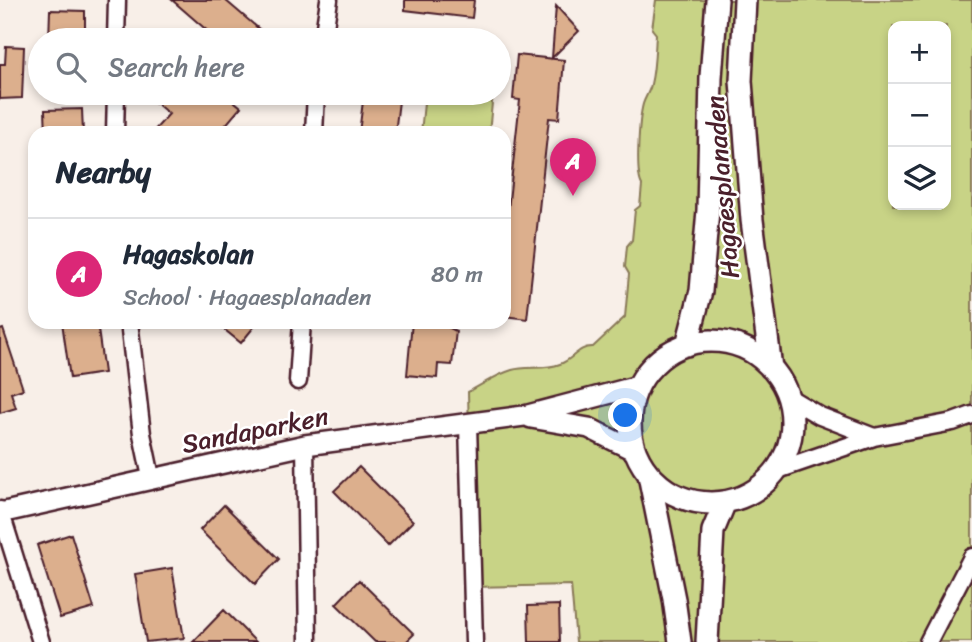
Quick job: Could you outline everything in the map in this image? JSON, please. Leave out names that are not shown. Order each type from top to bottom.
[{"type":"main road","name":"Hagaesplanaden","points":[[687,345],[702,277],[708,210],[711,77],[717,0]]},
{"type":"main road","name":"Hagaesplanaden","points":[[746,0],[741,80],[752,220],[771,368]]},
{"type":"main road","points":[[649,475],[668,491],[695,502],[724,502],[753,491],[775,471],[783,458],[791,432],[792,416],[788,397],[771,368],[747,350],[731,344],[708,341],[687,345],[662,357],[649,369],[638,386],[630,419],[635,451],[649,475],[674,598],[680,642]]},
{"type":"main road","points":[[707,642],[713,531],[724,502]]},
{"type":"street","points":[[116,28],[117,0]]},
{"type":"street","points":[[325,28],[329,0]]},
{"type":"street","points":[[116,105],[116,126]]},
{"type":"street","points":[[315,126],[316,105]]},
{"type":"street","points":[[130,329],[142,434],[151,477]]},
{"type":"street","points":[[298,381],[302,329]]},
{"type":"street","name":"Sandaparken","points":[[0,512],[305,445],[524,416],[638,386]]},
{"type":"street","points":[[788,397],[820,416],[874,437]]},
{"type":"street","points":[[775,471],[874,437],[953,422],[972,415]]},
{"type":"street","name":"Sandaparken","points":[[524,416],[589,428],[635,451]]},
{"type":"street","points":[[468,424],[474,642]]},
{"type":"street","points":[[305,445],[308,642]]},
{"type":"street","points":[[0,512],[41,642]]},
{"type":"street","points":[[928,642],[972,557]]},
{"type":"green space","points":[[656,0],[972,0],[972,642],[576,642],[571,585],[473,587],[468,392],[512,370],[548,367],[565,362],[583,349],[593,347],[625,317],[629,274],[625,267],[627,246],[632,240],[635,210],[640,206],[642,185],[638,158],[640,121],[650,87],[656,34],[652,29]]},
{"type":"green space","points":[[424,105],[492,105],[490,126],[422,126]]},
{"type":"building","points":[[172,0],[225,0],[258,28],[204,28]]},
{"type":"building","points":[[405,0],[474,0],[472,18],[405,10]]},
{"type":"building","points":[[556,6],[579,31],[552,58]]},
{"type":"building","points":[[50,10],[85,11],[85,28],[49,28]]},
{"type":"building","points":[[6,46],[24,47],[22,98],[0,99],[0,64],[5,64]]},
{"type":"building","points":[[517,55],[564,60],[559,119],[549,118],[527,319],[511,317],[511,182],[520,100],[513,99]]},
{"type":"building","points":[[158,105],[241,107],[225,126],[158,126],[169,114]]},
{"type":"building","points":[[362,105],[398,105],[396,126],[360,126]]},
{"type":"building","points":[[82,109],[83,126],[46,126],[45,110]]},
{"type":"building","points":[[3,329],[23,389],[11,393],[16,408],[0,413],[0,330]]},
{"type":"building","points":[[63,329],[98,329],[104,373],[70,378]]},
{"type":"building","points":[[224,329],[252,329],[241,343]]},
{"type":"building","points":[[411,329],[456,331],[452,365],[438,364],[437,378],[407,375]]},
{"type":"building","points":[[359,467],[413,521],[388,546],[334,491]]},
{"type":"building","points":[[224,505],[279,559],[255,584],[200,530]]},
{"type":"building","points":[[71,534],[94,608],[60,618],[37,545]]},
{"type":"building","points":[[172,568],[184,638],[146,642],[135,574]]},
{"type":"building","points":[[359,580],[414,634],[406,642],[375,642],[336,604]]},
{"type":"building","points":[[559,605],[560,642],[529,642],[528,606]]},
{"type":"building","points":[[224,610],[256,642],[193,642]]},
{"type":"place","name":"Hagaskolan","points":[[573,196]]}]
